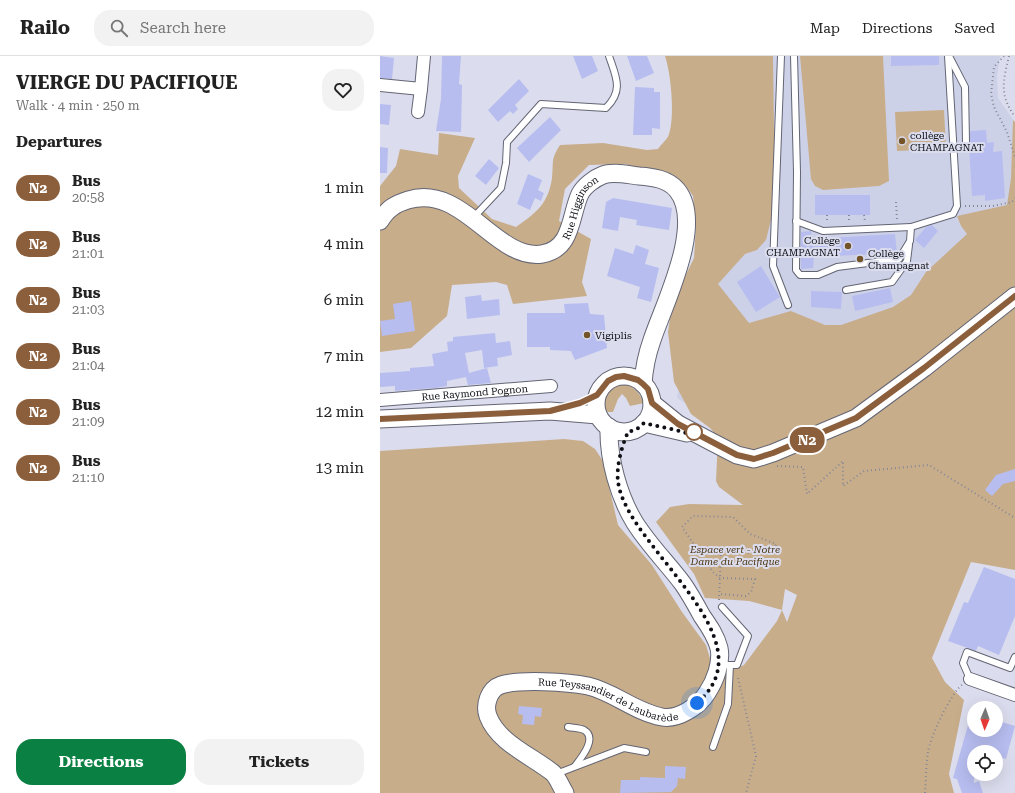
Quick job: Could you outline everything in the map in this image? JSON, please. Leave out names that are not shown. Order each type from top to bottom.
[{"type":"main road","name":"Rue Higginson","points":[[380,221],[385,212],[398,203],[419,196],[431,197],[448,203],[472,218],[510,246],[530,254],[543,254],[554,249],[563,242],[572,227],[580,194],[590,182],[604,174],[649,176],[664,180],[677,189],[685,202],[687,217],[684,247],[669,297],[644,366],[643,384]]},
{"type":"main road","points":[[652,403],[678,424],[737,455],[754,459],[780,450],[856,418],[919,372],[1015,296]]},
{"type":"main road","name":"Rue Higginson","points":[[624,376],[653,338]]},
{"type":"main road","points":[[380,419],[550,411],[580,403],[597,395],[608,381],[616,377],[624,376],[638,380],[643,384],[648,389],[652,403],[648,418],[644,423],[637,429],[628,432],[615,430],[603,421],[550,411]]},
{"type":"main road","points":[[597,395],[596,402],[603,421]]},
{"type":"main road","name":"Rue Teyssandier de Laubarède","points":[[565,793],[554,774],[504,738],[494,728],[488,715],[487,701],[491,691],[500,686],[517,683],[567,683],[589,686],[640,710],[663,717],[675,716],[688,711],[707,695],[724,665],[714,635],[684,586],[636,524],[624,502],[603,421]]},
{"type":"main road","points":[[644,423],[680,431],[710,441]]},
{"type":"main road","name":"Rue Teyssandier de Laubarède","points":[[618,481],[622,445],[628,432]]},
{"type":"street","points":[[418,112],[424,56]]},
{"type":"street","points":[[380,85],[421,89]]},
{"type":"street","name":"Rue Raymond Pognon","points":[[380,400],[550,386]]},
{"type":"street","points":[[399,398],[401,418]]},
{"type":"street","points":[[970,678],[1015,695]]},
{"type":"lane","points":[[472,218],[501,188],[506,163],[507,142],[541,104],[606,108],[613,101],[618,82],[609,56]]},
{"type":"lane","points":[[781,56],[773,266],[788,305]]},
{"type":"lane","points":[[794,56],[797,172],[796,270],[800,275],[818,275],[837,267],[900,259],[910,241]]},
{"type":"lane","points":[[796,221],[823,231],[911,227],[953,214],[957,206],[948,56]]},
{"type":"lane","points":[[948,56],[965,87],[966,142]]},
{"type":"lane","points":[[846,290],[892,282],[907,261],[911,227]]},
{"type":"lane","points":[[713,747],[728,704],[724,665],[737,665],[748,636],[722,607]]},
{"type":"lane","points":[[970,678],[963,663],[967,652],[1010,668],[1015,657]]},
{"type":"lane","points":[[568,727],[584,730],[589,735],[589,742],[583,756],[574,767]]},
{"type":"lane","points":[[554,774],[624,748],[646,752]]},
{"type":"path","points":[[1004,56],[994,67],[991,94],[994,107],[1007,132],[1015,157]]},
{"type":"path","points":[[1009,56],[1004,77],[1004,97],[1015,117]]},
{"type":"path","points":[[957,206],[992,206],[1012,202],[1015,198]]},
{"type":"path","points":[[896,202],[897,227]]},
{"type":"path","points":[[754,459],[770,466],[803,467],[807,494],[843,461],[843,486],[864,471],[929,465],[1015,518]]},
{"type":"path","points":[[719,594],[746,596],[751,592],[755,579],[720,578],[713,572],[682,527],[693,516],[732,517],[750,534],[776,544],[773,552],[751,553],[721,551],[720,578],[719,594],[719,602],[722,607]]},
{"type":"path","points":[[724,665],[738,679],[756,756],[746,793]]},
{"type":"path","points":[[925,793],[928,751],[944,711],[958,688],[970,678]]},
{"type":"shaded area","name":"Collège Champagnat","points":[[682,56],[1000,56],[997,77],[998,98],[1015,122],[1015,269],[704,415],[677,398],[699,271],[708,249]]},
{"type":"green space","name":"Espace vert - Notre Dame du Pacifique","points":[[665,56],[773,56],[775,204],[766,240],[757,250],[745,254],[718,284],[749,323],[791,311],[825,325],[841,325],[893,307],[911,295],[926,272],[967,234],[961,226],[957,216],[1007,205],[1011,178],[1013,120],[1015,122],[1015,570],[971,562],[932,658],[945,682],[964,700],[949,774],[954,793],[380,793],[380,451],[564,439],[583,441],[595,449],[603,461],[618,525],[652,565],[682,612],[706,645],[712,665],[728,669],[744,665],[777,621],[782,610],[749,601],[705,598],[694,574],[656,522],[670,507],[689,504],[743,505],[719,487],[716,481],[718,437],[710,428],[691,414],[674,382],[668,332],[672,303],[694,258],[696,225],[693,196],[685,185],[657,173],[625,164],[589,165],[565,189],[559,221],[591,239],[582,282],[587,296],[513,304],[507,285],[496,282],[452,285],[447,316],[411,348],[380,352],[380,186],[396,166],[400,149],[438,155],[439,133],[475,138],[458,176],[459,188],[492,219],[516,227],[536,212],[548,195],[552,178],[553,161],[560,145],[603,143],[647,150],[658,149],[666,140],[671,126],[672,95]],"holes":[[[785,589],[797,595],[787,622],[782,610]]]},
{"type":"green space","points":[[800,56],[883,56],[889,181],[879,186],[823,190],[815,186],[811,179]]},
{"type":"green space","points":[[944,110],[946,149],[897,151],[895,112]]},
{"type":"green space","points":[[627,384],[637,392],[644,403],[630,406],[622,394],[618,399],[613,412],[608,412],[602,407],[606,392],[609,389],[616,385]]},
{"type":"building","points":[[380,56],[394,58],[392,79],[380,78]]},
{"type":"building","points":[[442,56],[461,56],[459,84],[462,85],[461,132],[436,131],[441,99]]},
{"type":"building","points":[[573,56],[592,56],[598,71],[582,79]]},
{"type":"building","points":[[627,56],[647,56],[654,73],[636,81]]},
{"type":"building","points":[[891,56],[939,56],[939,65],[891,66]]},
{"type":"building","points":[[519,79],[529,91],[515,105],[518,109],[513,114],[510,111],[498,122],[488,110]]},
{"type":"building","points":[[635,87],[654,88],[654,92],[660,92],[660,129],[652,128],[652,135],[633,135]]},
{"type":"building","points":[[380,104],[391,105],[389,125],[380,124]]},
{"type":"building","points":[[550,117],[561,130],[529,162],[517,148]]},
{"type":"building","name":"Collège CHAMPAGNAT","points":[[986,130],[987,143],[994,142],[993,152],[1002,151],[1005,198],[985,201],[985,195],[972,196],[969,146],[970,131]]},
{"type":"building","points":[[380,147],[388,148],[387,173],[380,173]]},
{"type":"building","points":[[489,159],[499,168],[486,185],[475,176]]},
{"type":"building","points":[[528,174],[542,180],[538,190],[544,193],[541,201],[535,198],[530,210],[517,204]]},
{"type":"building","name":"Collège CHAMPAGNAT","points":[[815,195],[870,195],[870,215],[815,215]]},
{"type":"building","points":[[613,198],[672,208],[669,230],[636,225],[637,220],[620,217],[618,231],[602,228],[606,202]]},
{"type":"building","name":"Collège CHAMPAGNAT","points":[[932,225],[938,231],[924,248],[915,240],[926,227]]},
{"type":"building","name":"Collège CHAMPAGNAT","points":[[811,231],[812,239],[895,234],[897,253],[814,257],[813,268],[801,269],[801,232]]},
{"type":"building","points":[[636,245],[649,250],[645,264],[659,268],[651,302],[637,298],[640,287],[607,276],[615,248],[633,254]]},
{"type":"building","name":"Collège CHAMPAGNAT","points":[[761,266],[780,297],[756,312],[737,282]]},
{"type":"building","name":"Collège CHAMPAGNAT","points":[[890,288],[893,302],[855,311],[852,296]]},
{"type":"building","points":[[811,291],[842,292],[841,309],[811,307]]},
{"type":"building","points":[[481,295],[482,301],[499,299],[500,315],[467,319],[465,297]]},
{"type":"building","points":[[411,301],[415,331],[382,336],[380,321],[395,319],[393,304]]},
{"type":"building","points":[[588,303],[590,314],[604,315],[607,348],[575,360],[571,351],[550,350],[550,347],[527,347],[527,313],[565,313],[564,304]]},
{"type":"building","points":[[495,333],[496,343],[510,341],[512,355],[497,358],[498,366],[484,368],[482,350],[465,353],[469,373],[487,368],[491,383],[468,385],[466,377],[447,381],[447,386],[436,388],[395,391],[395,386],[380,387],[380,373],[410,371],[410,368],[434,366],[432,354],[448,351],[447,342],[453,341],[453,337]]},
{"type":"building","points":[[1015,469],[1015,481],[1003,484],[992,496],[985,490],[996,475]]},
{"type":"building","points":[[984,567],[1015,579],[1015,616],[999,655],[978,646],[976,651],[948,641],[964,602],[968,603]]},
{"type":"building","points":[[519,706],[542,708],[541,717],[535,716],[534,725],[522,724],[523,715],[518,714]]},
{"type":"building","points":[[1003,722],[1015,726],[1006,759],[1003,758],[1003,745],[967,745],[967,781],[974,781],[974,783],[979,781],[983,793],[962,793],[957,779],[953,778],[967,729],[967,737],[1003,737]]},
{"type":"building","points":[[665,766],[686,767],[685,779],[678,778],[677,786],[671,792],[620,793],[621,780],[640,780],[640,777],[665,778]]},
{"type":"bus line","name":"N2","points":[[380,419],[550,411],[580,403],[597,395],[608,381],[616,377],[624,376],[631,377],[643,384],[648,389],[652,403],[678,424],[737,455],[754,459],[773,453],[856,418],[892,393],[1015,296]]},
{"type":"place","name":"collège CHAMPAGNAT","points":[[902,141]]},
{"type":"place","name":"Collège CHAMPAGNAT","points":[[848,246]]},
{"type":"place","name":"Collège Champagnat","points":[[860,259]]},
{"type":"place","name":"Vigiplis","points":[[587,335]]},
{"type":"route","points":[[694,432],[695,436],[644,423],[637,429],[628,432],[622,445],[618,481],[624,502],[636,524],[684,586],[714,635],[719,650],[718,665],[714,681],[707,695],[697,703]]}]
